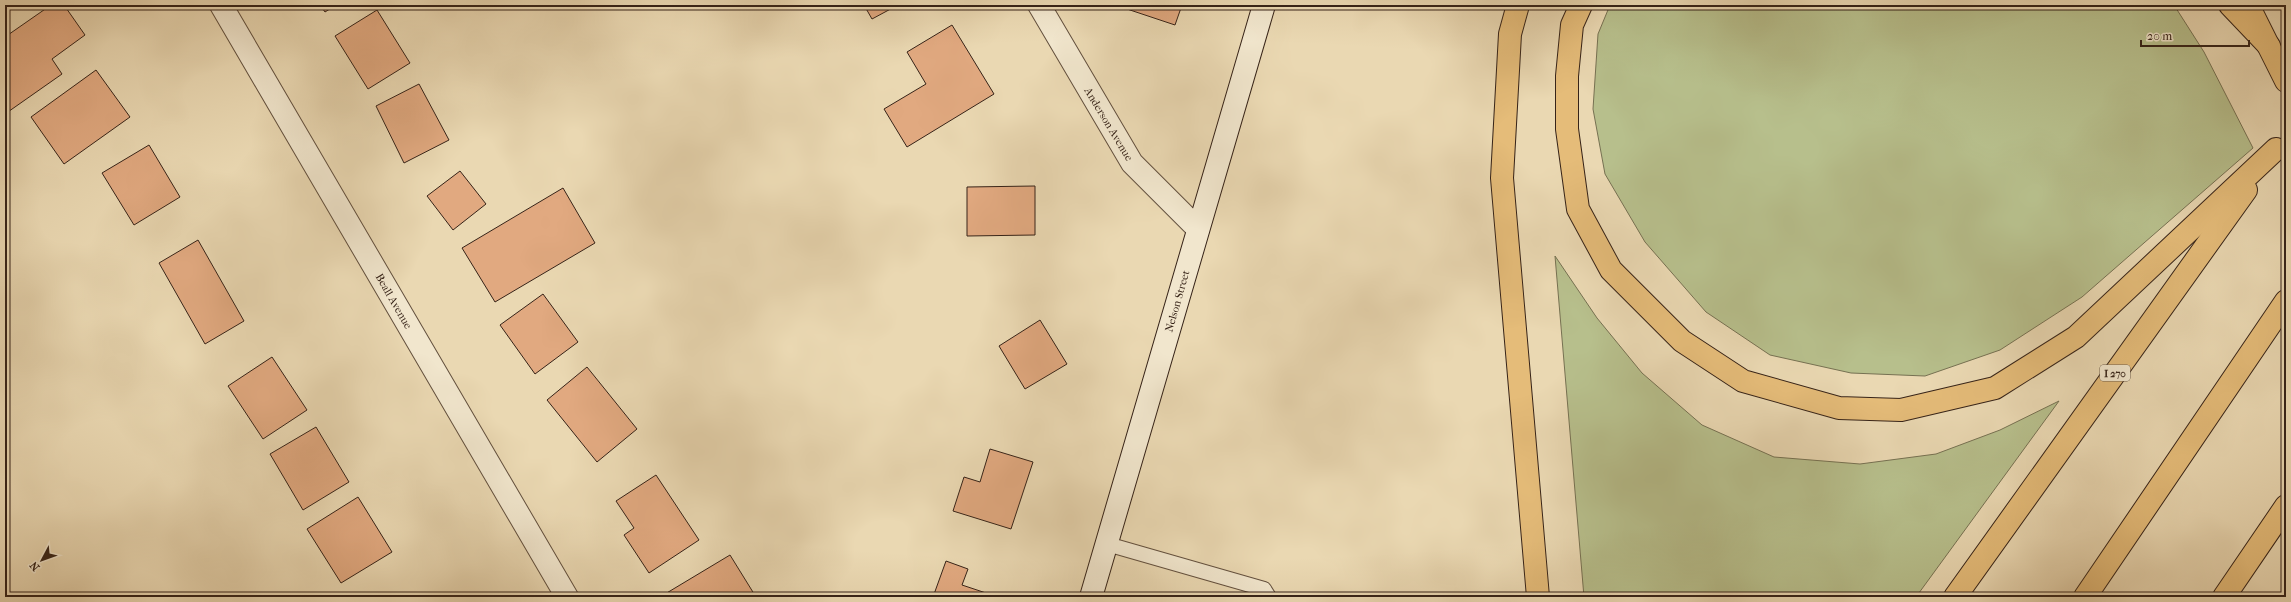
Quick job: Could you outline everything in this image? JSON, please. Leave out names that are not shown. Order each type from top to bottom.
[{"type":"main road","points":[[1518,5],[1510,34],[1502,178],[1538,597]]},
{"type":"main road","points":[[1581,5],[1572,25],[1571,32],[1567,76],[1567,129],[1578,209],[1611,270],[1682,341],[1743,381],[1839,408],[1901,410],[1995,388],[2076,337],[2281,142]]},
{"type":"main road","points":[[2230,5],[2268,46]]},
{"type":"main road","points":[[2248,5],[2286,81]]},
{"type":"main road","name":"I 270","points":[[1954,597],[2281,142]]},
{"type":"main road","points":[[2084,597],[2286,301]]},
{"type":"main road","points":[[2224,597],[2286,506]]},
{"type":"street","name":"Beall Avenue","points":[[221,5],[567,597]]},
{"type":"street","name":"Anderson Avenue","points":[[1039,5],[1132,164],[1198,229]]},
{"type":"street","name":"Nelson Street","points":[[1090,597],[1107,544],[1264,5]]},
{"type":"lane","points":[[1107,544],[1264,589],[1269,597]]},
{"type":"green space","points":[[1610,5],[2174,5],[2204,52],[2253,148],[2082,297],[2000,350],[1925,376],[1851,373],[1770,355],[1706,312],[1645,242],[1605,174],[1593,109],[1598,34]]},
{"type":"green space","points":[[1555,256],[1597,318],[1642,373],[1702,425],[1774,457],[1860,464],[1936,454],[2000,430],[2059,401],[1916,597],[1584,597]]},
{"type":"building","points":[[51,5],[64,5],[85,35],[52,59],[62,74],[5,114],[5,37]]},
{"type":"building","points":[[320,5],[336,5],[325,12]]},
{"type":"building","points":[[864,5],[898,5],[872,19]]},
{"type":"building","points":[[1128,5],[1182,5],[1175,25],[1127,9]]},
{"type":"building","points":[[377,10],[410,63],[368,89],[335,36]]},
{"type":"building","points":[[952,25],[994,94],[907,147],[884,109],[926,84],[907,52]]},
{"type":"building","points":[[96,70],[130,117],[64,164],[31,117]]},
{"type":"building","points":[[419,84],[449,140],[404,163],[376,106]]},
{"type":"building","points":[[149,145],[180,197],[134,225],[102,173]]},
{"type":"building","points":[[460,171],[486,204],[453,230],[427,196]]},
{"type":"building","points":[[1035,186],[1035,235],[967,236],[967,187]]},
{"type":"building","points":[[563,188],[595,243],[495,302],[462,248]]},
{"type":"building","points":[[198,240],[244,321],[205,344],[159,263]]},
{"type":"building","points":[[543,294],[578,342],[535,374],[500,325]]},
{"type":"building","points":[[1040,320],[1067,364],[1025,389],[999,346]]},
{"type":"building","points":[[272,357],[307,410],[263,439],[228,386]]},
{"type":"building","points":[[587,367],[637,429],[597,462],[547,400]]},
{"type":"building","points":[[316,427],[349,482],[303,510],[270,454]]},
{"type":"building","points":[[990,449],[1033,462],[1011,529],[953,511],[964,477],[980,482]]},
{"type":"building","points":[[656,475],[699,540],[649,573],[624,535],[634,528],[616,501]]},
{"type":"building","points":[[358,497],[392,552],[341,583],[307,529]]},
{"type":"building","points":[[730,555],[756,597],[660,597]]},
{"type":"building","points":[[946,561],[968,569],[962,585],[986,593],[984,597],[933,597]]}]
